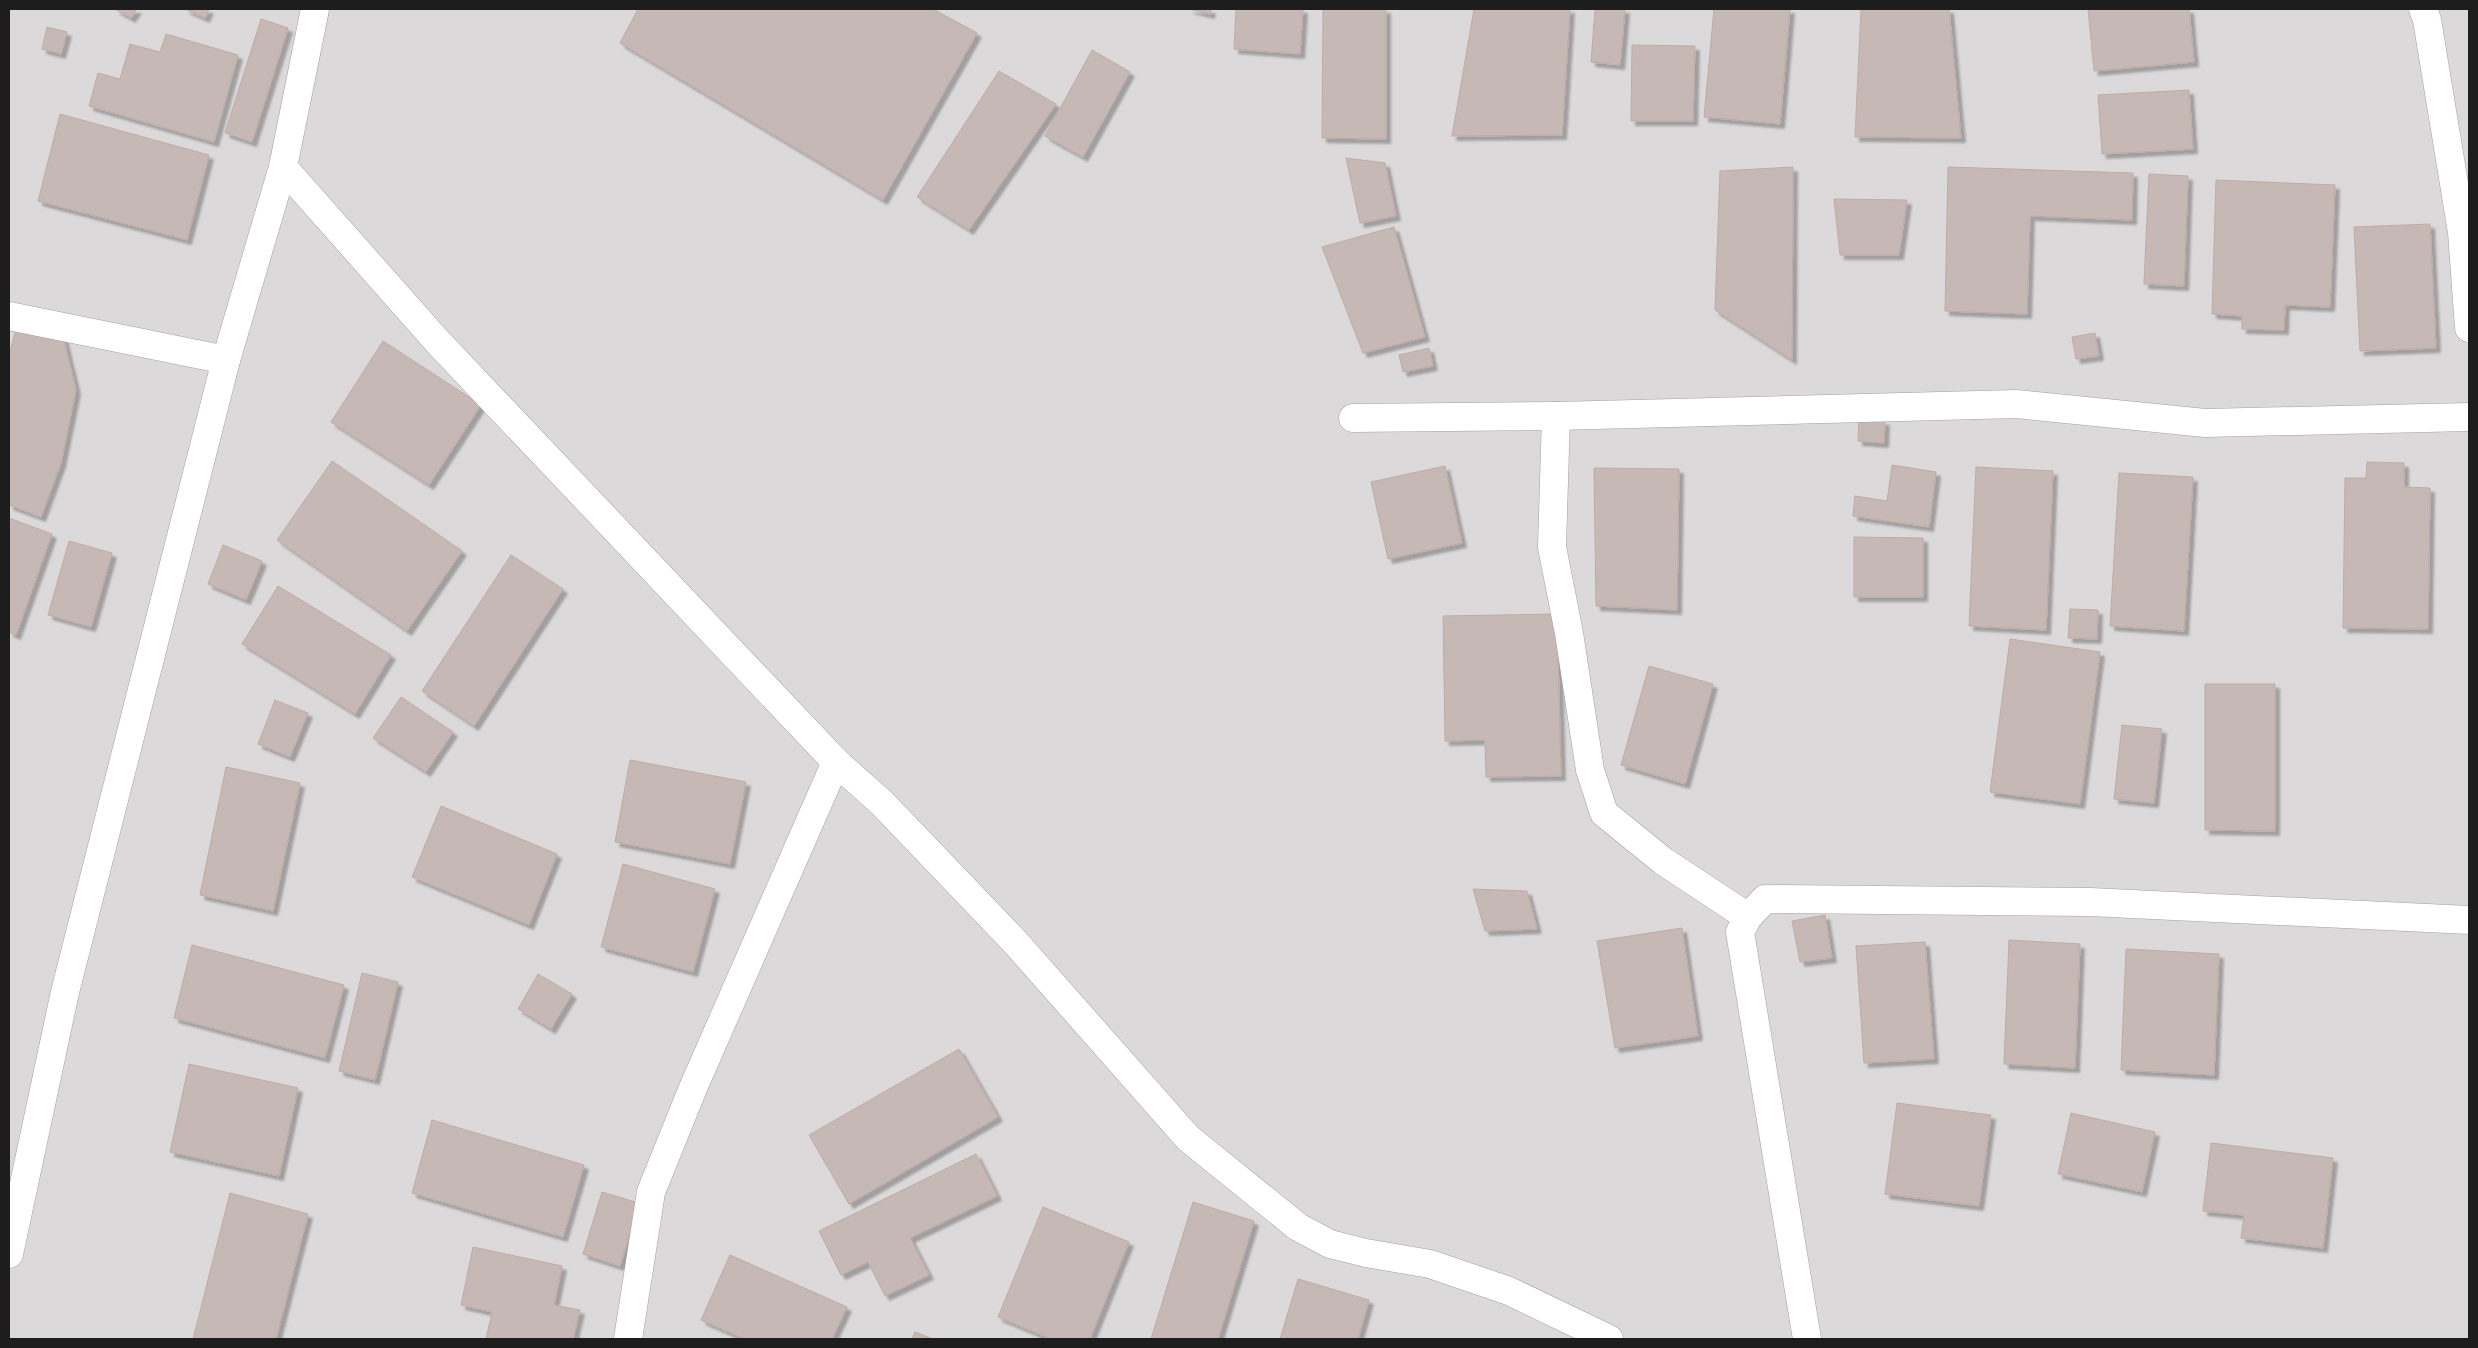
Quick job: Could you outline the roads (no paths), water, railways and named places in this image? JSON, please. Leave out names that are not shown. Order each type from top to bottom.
[{"type":"street","points":[[9,1254],[64,992],[226,360],[283,166],[315,9]]},
{"type":"street","points":[[2423,9],[2427,20],[2462,232],[2469,328]]},
{"type":"street","points":[[283,166],[437,341],[836,762],[882,803],[1016,943],[1188,1138],[1298,1227],[1330,1244],[1366,1253],[1430,1264],[1510,1291],[1608,1339]]},
{"type":"street","points":[[9,316],[226,360]]},
{"type":"street","points":[[1353,418],[1556,416],[2016,404],[2205,423],[2469,417]]},
{"type":"street","points":[[1556,416],[1552,548],[1569,633],[1590,770],[1604,813],[1663,861],[1748,917]]},
{"type":"street","points":[[628,1339],[651,1192],[693,1088],[836,762]]},
{"type":"street","points":[[1807,1339],[1740,932],[1748,917],[1764,899],[2090,902],[2469,920]]}]
